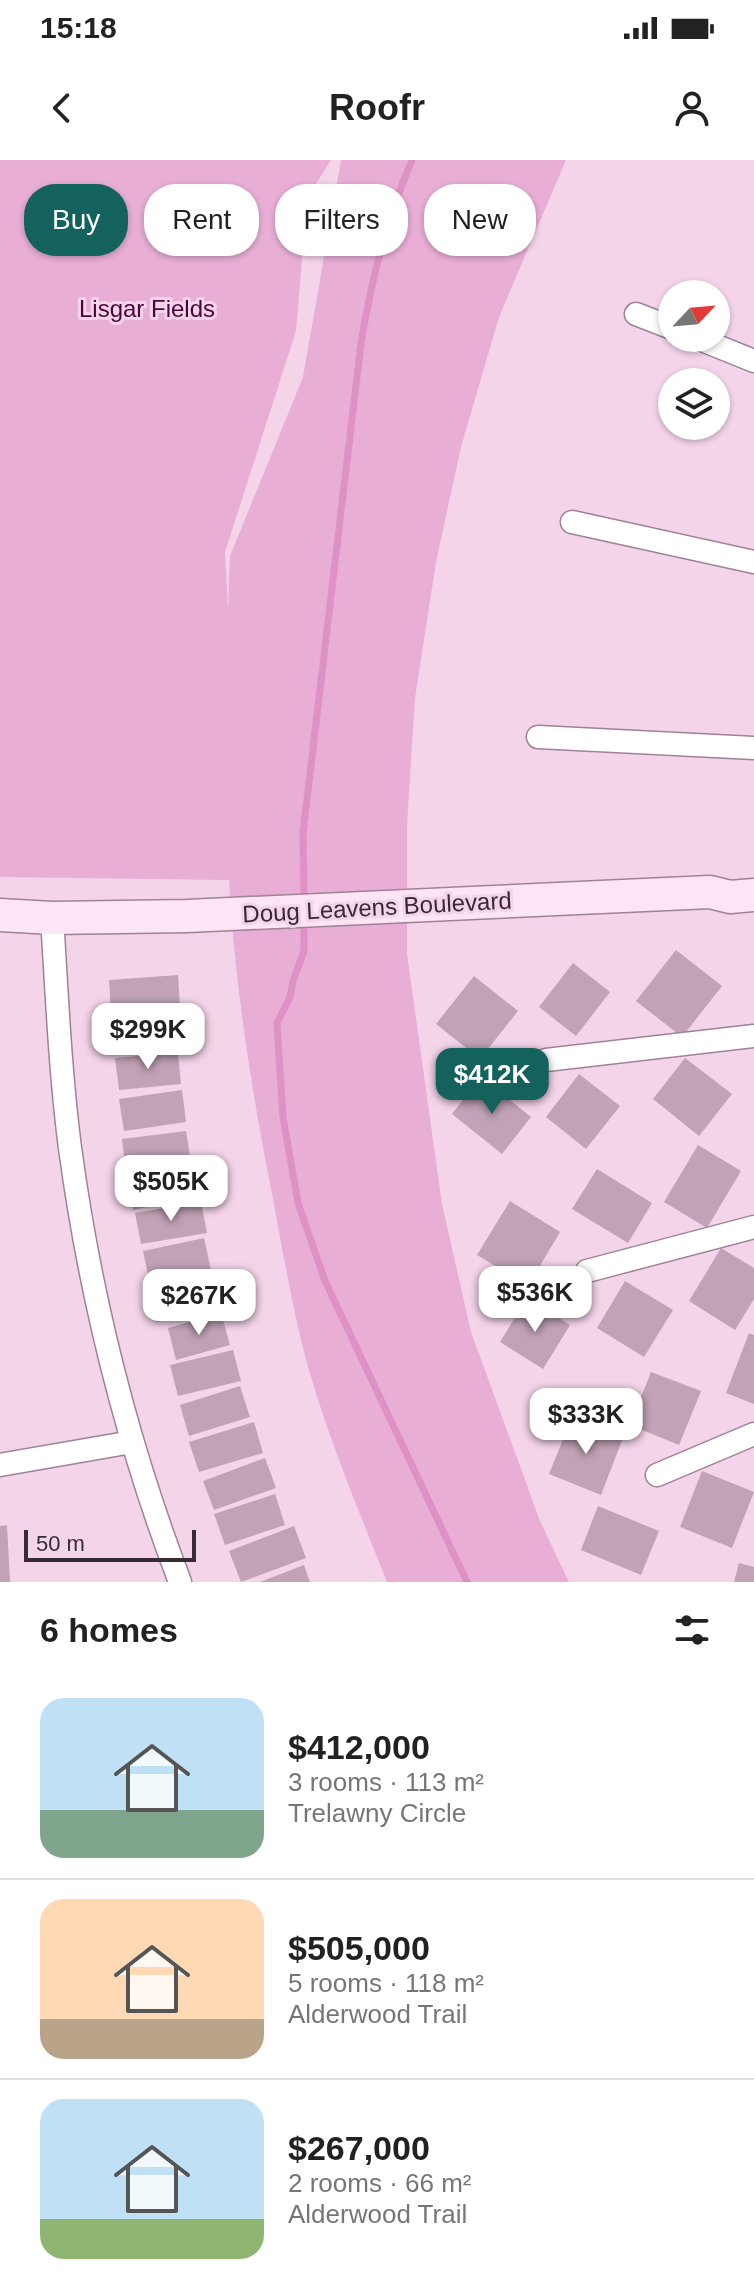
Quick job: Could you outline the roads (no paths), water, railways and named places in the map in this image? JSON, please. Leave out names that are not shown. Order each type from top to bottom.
[{"type":"street","points":[[636,314],[658,323]]},
{"type":"street","points":[[730,351],[754,361]]},
{"type":"street","points":[[572,522],[754,562]]},
{"type":"street","points":[[538,737],[754,748]]},
{"type":"street","name":"Doug Leavens Boulevard","points":[[0,915],[52,918],[366,908],[710,892],[730,897],[754,895]]},
{"type":"street","points":[[52,918],[58,1030],[78,1199],[102,1321],[132,1442],[180,1582]]},
{"type":"street","points":[[546,1060],[754,1036]]},
{"type":"street","points":[[587,1271],[754,1227]]},
{"type":"street","points":[[657,1475],[754,1434]]},
{"type":"street","points":[[0,1465],[132,1442]]},
{"type":"waterway","points":[[304,902],[303,833],[361,343],[381,250],[412,160]]},
{"type":"waterway","points":[[304,919],[304,951],[290,997],[277,1023],[283,1117],[298,1203],[325,1281],[467,1582]]},
{"type":"park label","name":"Lisgar Fields","points":[[147,308]]}]
